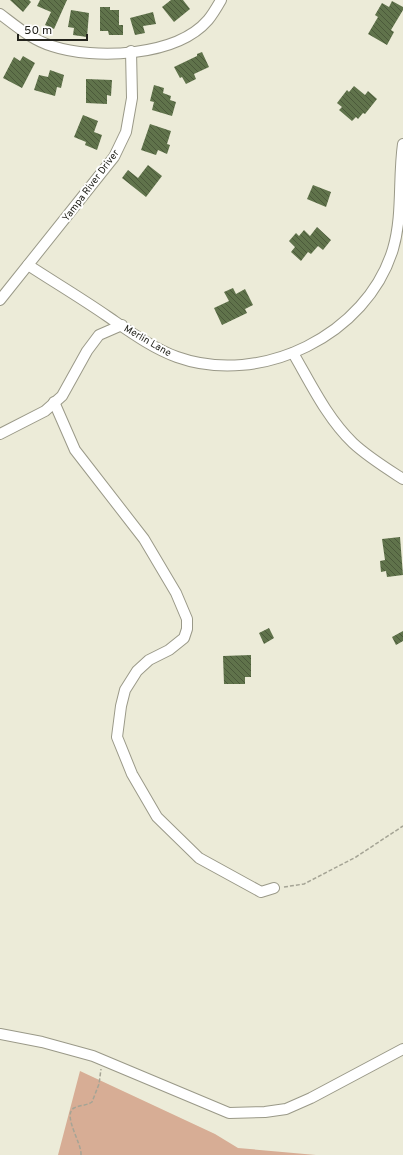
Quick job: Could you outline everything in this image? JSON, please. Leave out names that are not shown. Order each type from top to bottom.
[{"type":"street","points":[[0,14],[30,37],[51,46],[80,53],[108,55],[164,46],[184,38],[207,21],[221,0]]},
{"type":"street","name":"Yampa River Driver","points":[[0,300],[114,157],[126,132],[132,98],[131,51]]},
{"type":"street","name":"Merlin Lane","points":[[28,265],[122,326],[162,350],[178,357],[205,363],[255,363],[293,353],[327,335],[343,322],[367,297],[381,277],[391,254],[398,227],[403,146]]},
{"type":"street","points":[[0,434],[45,411],[62,396],[87,350],[99,335],[122,326]]},
{"type":"street","points":[[293,353],[319,398],[345,435],[367,454],[403,479]]},
{"type":"street","points":[[54,402],[75,450],[144,539],[176,593],[187,619],[187,629],[184,638],[169,650],[149,660],[137,671],[125,690],[121,706],[117,737],[132,774],[157,816],[199,858],[261,892],[274,888]]},
{"type":"street","points":[[0,1034],[42,1042],[103,1060],[229,1113],[265,1112],[286,1109],[311,1098],[403,1049]]},
{"type":"path","points":[[274,888],[304,884],[356,857],[403,826]]},
{"type":"path","points":[[81,1155],[79,1142],[69,1119],[74,1108],[88,1104],[94,1100],[99,1084],[103,1060]]},
{"type":"shaded area","points":[[80,1071],[215,1134],[238,1148],[316,1155],[58,1155]]},
{"type":"building","points":[[10,0],[29,0],[31,2],[23,12]]},
{"type":"building","points":[[40,0],[67,0],[54,29],[45,25],[51,12],[37,6]]},
{"type":"building","points":[[171,0],[183,0],[190,9],[174,22],[162,7]]},
{"type":"building","points":[[392,1],[403,7],[403,10],[391,30],[394,32],[387,45],[368,34],[378,17],[375,15],[382,3],[389,7]]},
{"type":"building","points":[[100,7],[110,7],[110,10],[119,10],[119,25],[123,25],[123,35],[109,35],[108,31],[100,31]]},
{"type":"building","points":[[71,10],[89,13],[87,37],[73,35],[74,28],[68,27]]},
{"type":"building","points":[[153,12],[156,24],[143,26],[145,33],[135,35],[130,18]]},
{"type":"building","points":[[202,52],[209,67],[194,74],[196,79],[186,84],[182,77],[180,78],[174,67]]},
{"type":"building","points":[[23,56],[35,63],[22,88],[3,78],[14,57],[20,61]]},
{"type":"building","points":[[50,70],[64,75],[61,88],[57,87],[55,96],[34,90],[39,75],[48,77]]},
{"type":"building","points":[[86,79],[112,80],[111,96],[107,95],[107,104],[86,103]]},
{"type":"building","points":[[154,85],[164,88],[163,93],[171,96],[170,100],[176,102],[172,116],[152,110],[154,102],[150,101]]},
{"type":"building","points":[[354,86],[365,95],[368,91],[377,99],[365,114],[363,113],[358,119],[356,117],[352,121],[339,110],[342,107],[337,103],[347,90],[349,92]]},
{"type":"building","points":[[83,115],[98,121],[94,132],[102,135],[97,150],[85,145],[86,142],[74,137]]},
{"type":"building","points":[[150,124],[171,131],[167,144],[170,145],[167,154],[158,150],[156,155],[141,150]]},
{"type":"building","points":[[148,165],[162,176],[146,197],[122,178],[128,170],[138,178]]},
{"type":"building","points":[[313,185],[331,192],[326,207],[307,199]]},
{"type":"building","points":[[317,227],[331,240],[323,250],[318,246],[311,254],[308,252],[301,261],[291,252],[295,247],[289,241],[296,233],[299,236],[304,230],[310,236]]},
{"type":"building","points":[[233,288],[236,294],[245,289],[253,305],[245,309],[247,313],[222,325],[214,308],[229,301],[224,292]]},
{"type":"building","points":[[400,537],[403,575],[387,577],[386,571],[381,572],[380,561],[385,560],[382,539]]},
{"type":"building","points":[[269,628],[274,638],[264,644],[259,633]]},
{"type":"building","points":[[403,631],[403,641],[396,645],[392,637]]},
{"type":"building","points":[[251,655],[251,677],[245,677],[245,684],[224,684],[223,656]]}]
